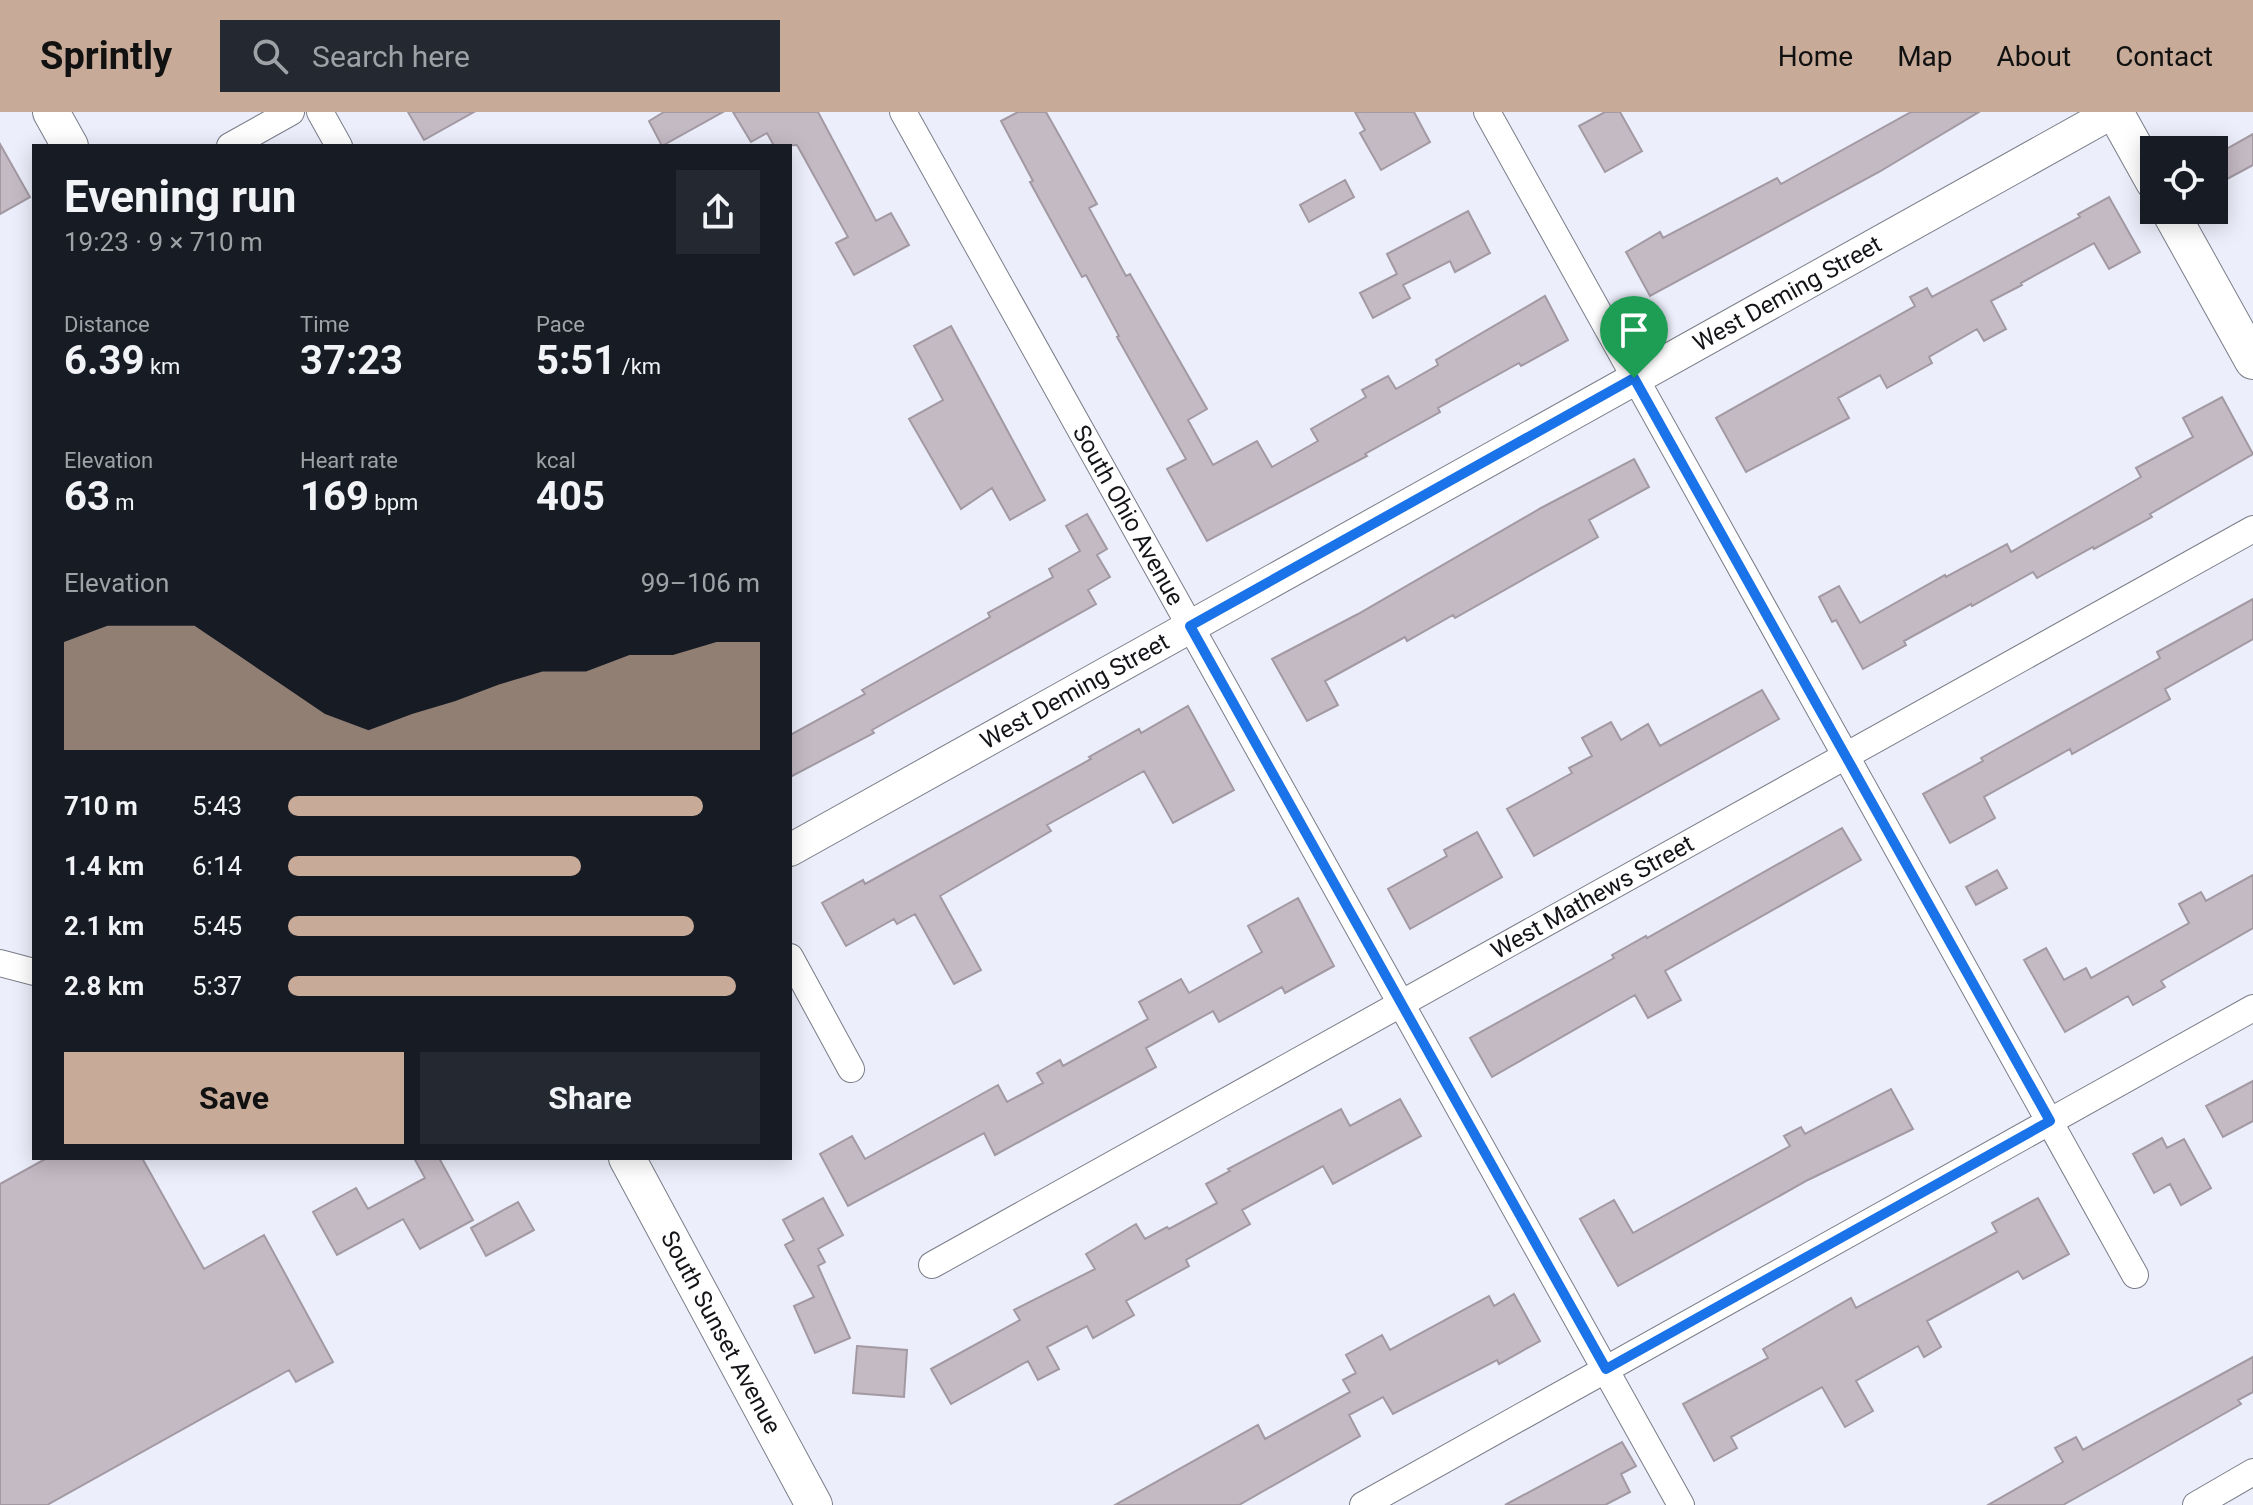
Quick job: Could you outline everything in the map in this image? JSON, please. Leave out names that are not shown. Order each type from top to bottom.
[{"type":"main road","points":[[51,112],[69,144]]},
{"type":"main road","points":[[2114,112],[2140,158]]},
{"type":"main road","points":[[2177,224],[2253,361]]},
{"type":"main road","name":"South Sunset Avenue","points":[[628,1160],[814,1505]]},
{"type":"street","points":[[234,144],[291,112]]},
{"type":"street","points":[[320,112],[338,144]]},
{"type":"street","name":"South Ohio Avenue","points":[[903,112],[1681,1505]]},
{"type":"street","points":[[1487,112],[2135,1275]]},
{"type":"street","name":"West Deming Street","points":[[792,849],[2114,112]]},
{"type":"street","name":"West Mathews Street","points":[[932,1265],[2253,529]]},
{"type":"street","points":[[792,961],[851,1069]]},
{"type":"street","points":[[0,963],[32,971]]},
{"type":"street","points":[[1363,1505],[2253,1008]]},
{"type":"street","points":[[2196,1505],[2253,1472]]},
{"type":"building","points":[[408,112],[474,112],[424,140]]},
{"type":"building","points":[[664,112],[723,112],[666,144],[661,144],[649,121]]},
{"type":"building","points":[[733,112],[818,112],[876,221],[891,213],[909,245],[854,275],[836,243],[848,237],[797,145],[773,144],[767,133],[751,142]]},
{"type":"building","points":[[1018,112],[1046,112],[1068,151],[1097,204],[1089,208],[1126,276],[1130,274],[1207,409],[1188,420],[1213,465],[1257,441],[1272,467],[1318,441],[1311,429],[1366,397],[1362,390],[1388,376],[1396,389],[1438,365],[1436,360],[1545,296],[1568,340],[1438,408],[1440,412],[1365,454],[1367,456],[1207,541],[1167,469],[1186,459],[1086,275],[1082,277],[1030,182],[1033,181],[1001,121]]},
{"type":"building","points":[[1355,112],[1414,112],[1430,142],[1381,170],[1360,133],[1365,130]]},
{"type":"building","points":[[1605,112],[1620,112],[1642,151],[1605,172],[1579,126]]},
{"type":"building","points":[[1911,112],[1979,112],[1879,172],[1650,296],[1626,252],[1660,232],[1663,238],[1777,178],[1781,184]]},
{"type":"building","points":[[2253,134],[2253,165],[2228,178],[2228,148]]},
{"type":"building","points":[[0,144],[30,197],[0,214]]},
{"type":"building","points":[[1345,180],[1354,197],[1309,222],[1300,205]]},
{"type":"building","points":[[2109,197],[2140,252],[2109,269],[2094,243],[2021,283],[1991,301],[2006,329],[1984,341],[1977,329],[1929,357],[1932,363],[1887,388],[1880,375],[1838,398],[1849,418],[1746,472],[1716,418],[1915,306],[1910,297],[1927,288],[1932,297],[2080,217],[2078,214]]},
{"type":"building","points":[[1468,211],[1490,253],[1455,272],[1450,261],[1403,285],[1410,298],[1373,318],[1360,293],[1397,274],[1387,254]]},
{"type":"building","points":[[951,326],[1045,500],[1010,520],[992,488],[961,509],[909,419],[943,400],[914,346]]},
{"type":"building","points":[[2222,397],[2253,454],[2094,549],[2037,578],[2033,572],[1971,604],[1904,641],[1906,645],[1863,669],[1836,620],[1832,622],[1819,597],[1839,586],[1860,623],[2007,544],[2011,552],[2141,477],[2136,468],[2193,437],[2183,418]]},
{"type":"building","points":[[1634,459],[1649,487],[1589,520],[1598,537],[1455,618],[1453,615],[1407,641],[1405,637],[1325,681],[1338,705],[1307,721],[1272,659]]},
{"type":"building","points":[[1087,514],[1107,549],[1097,555],[1110,577],[1088,590],[1096,604],[872,730],[874,733],[792,776],[792,734],[865,694],[862,690],[1053,577],[1049,569],[1080,551],[1066,526]]},
{"type":"building","points":[[2253,599],[2253,639],[2165,689],[2170,699],[2072,754],[2070,749],[1984,797],[1995,818],[1950,843],[1923,794],[2160,658],[2157,652]]},
{"type":"building","points":[[1762,690],[1779,719],[1534,856],[1507,809],[1572,773],[1569,768],[1592,756],[1582,738],[1611,722],[1621,740],[1648,724],[1660,746]]},
{"type":"building","points":[[1188,706],[1234,790],[1173,823],[1144,771],[1047,825],[1051,831],[940,896],[981,970],[954,984],[915,914],[897,924],[894,919],[846,946],[822,903],[863,880],[865,884],[1091,759],[1089,757],[1139,729],[1141,733]]},
{"type":"building","points":[[1842,828],[1861,860],[1665,971],[1681,1000],[1648,1018],[1635,995],[1492,1077],[1470,1038],[1614,958],[1612,955]]},
{"type":"building","points":[[1477,832],[1502,877],[1410,929],[1388,889],[1447,856],[1444,850]]},
{"type":"building","points":[[1997,870],[2007,888],[1976,905],[1966,887]]},
{"type":"building","points":[[2253,875],[2253,928],[2161,981],[2165,987],[2133,1005],[2128,996],[2065,1032],[2024,960],[2046,948],[2064,980],[2086,968],[2091,978],[2189,923],[2179,904],[2201,892],[2206,901]]},
{"type":"building","points":[[1298,898],[1334,966],[1285,993],[1282,987],[1219,1022],[1213,1011],[1146,1048],[1156,1067],[995,1155],[984,1133],[848,1206],[820,1154],[852,1136],[865,1159],[998,1085],[1007,1102],[1043,1083],[1037,1073],[1060,1060],[1063,1066],[1148,1019],[1139,1002],[1181,979],[1189,993],[1262,952],[1248,926]]},
{"type":"building","points":[[2253,1081],[2253,1121],[2223,1137],[2206,1106]]},
{"type":"building","points":[[1891,1089],[1913,1129],[1808,1180],[1618,1286],[1580,1219],[1614,1200],[1633,1233],[1790,1146],[1784,1136],[1801,1127],[1805,1134]]},
{"type":"building","points":[[1400,1099],[1421,1136],[1333,1184],[1323,1166],[1242,1210],[1250,1224],[1186,1260],[1189,1266],[1126,1301],[1134,1315],[1093,1338],[1087,1326],[1047,1347],[1059,1369],[1038,1380],[1028,1361],[951,1404],[931,1369],[1020,1320],[1014,1310],[1095,1269],[1086,1254],[1136,1224],[1145,1239],[1217,1203],[1206,1184],[1230,1171],[1228,1169],[1341,1109],[1350,1126]]},
{"type":"building","points":[[2162,1138],[2167,1148],[2184,1139],[2211,1188],[2181,1205],[2170,1184],[2154,1193],[2133,1154]]},
{"type":"building","points":[[43,1160],[143,1160],[204,1269],[264,1235],[333,1362],[296,1382],[289,1370],[47,1505],[0,1505],[0,1184]]},
{"type":"building","points":[[415,1160],[440,1160],[473,1220],[420,1249],[403,1219],[337,1255],[313,1212],[356,1188],[368,1209],[425,1178]]},
{"type":"building","points":[[823,1198],[843,1235],[818,1249],[825,1262],[818,1266],[850,1338],[815,1353],[794,1306],[814,1297],[785,1245],[794,1240],[783,1220]]},
{"type":"building","points":[[2038,1198],[2069,1254],[2023,1279],[2018,1271],[1927,1321],[1941,1347],[1924,1357],[1918,1346],[1856,1381],[1873,1411],[1845,1427],[1822,1387],[1731,1437],[1737,1448],[1714,1461],[1683,1404],[1768,1358],[1763,1349],[1851,1298],[1856,1308],[1997,1232],[1992,1223]]},
{"type":"building","points":[[518,1202],[534,1230],[486,1256],[471,1228]]},
{"type":"building","points":[[1514,1294],[1540,1341],[1393,1414],[1383,1397],[1349,1415],[1360,1436],[1239,1505],[1115,1505],[1258,1425],[1265,1439],[1350,1392],[1343,1380],[1356,1373],[1346,1355],[1382,1335],[1390,1350],[1489,1296],[1494,1306]]},
{"type":"building","points":[[857,1346],[907,1350],[904,1397],[853,1393]]},
{"type":"building","points":[[2253,1357],[2253,1392],[2238,1400],[2241,1404],[2115,1476],[2063,1505],[1988,1505],[2063,1462],[2055,1448],[2076,1437],[2083,1450]]},
{"type":"building","points":[[1622,1442],[1636,1466],[1621,1474],[1630,1492],[1605,1505],[1505,1505]]},
{"type":"route","points":[[1634,378],[2050,1121],[1606,1369],[1190,626],[1634,378]]}]
